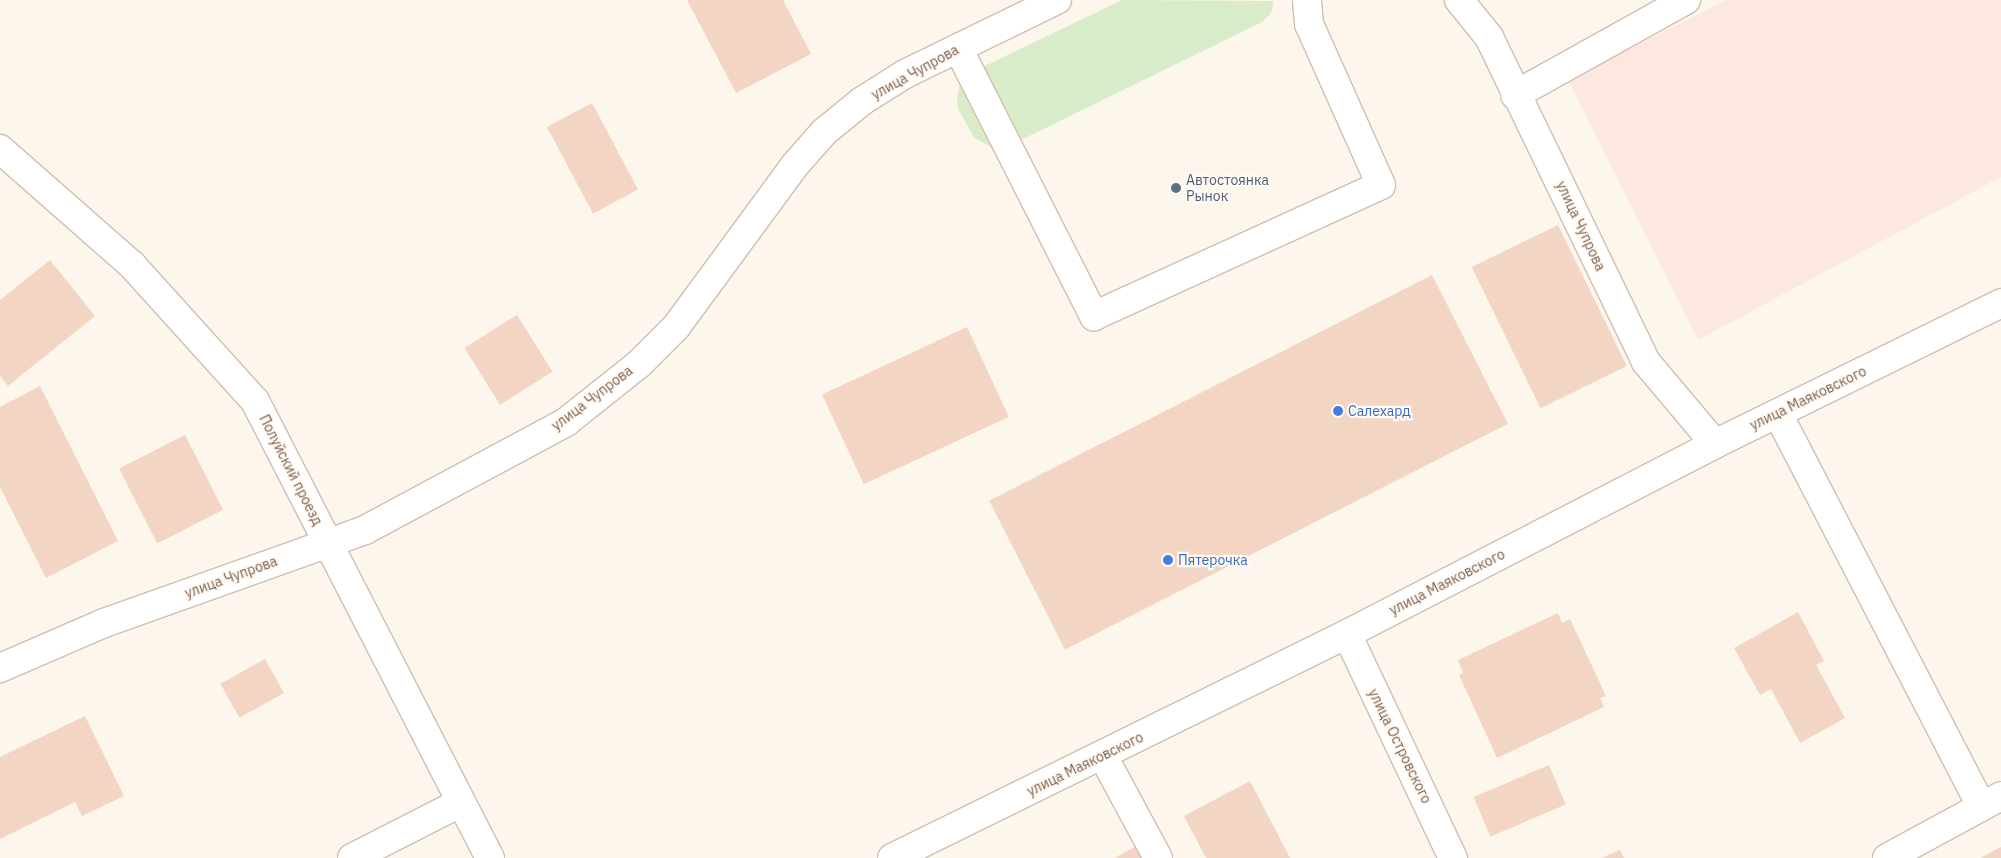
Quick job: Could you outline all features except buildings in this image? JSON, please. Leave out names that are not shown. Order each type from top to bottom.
[{"type":"street","name":"улица Чупрова","points":[[0,668],[104,623],[365,530],[566,422],[601,395],[676,327],[795,165],[824,132],[862,101],[905,74],[1057,0]]},
{"type":"street","points":[[958,48],[1094,316],[1382,184],[1309,24],[1307,0]]},
{"type":"street","name":"улица Чупрова","points":[[1459,0],[1489,37],[1515,95],[1646,362],[1715,444]]},
{"type":"street","points":[[1515,95],[1686,0]]},
{"type":"street","name":"Полуйский проезд","points":[[0,149],[132,265],[255,401],[460,803],[490,858]]},
{"type":"street","name":"улица Маяковского","points":[[892,858],[1103,756],[1346,634],[1715,444],[2001,303]]},
{"type":"street","points":[[1778,414],[1991,801],[1887,858]]},
{"type":"street","name":"улица Островского","points":[[1346,634],[1453,858]]},
{"type":"street","points":[[1103,756],[1158,858]]},
{"type":"street","points":[[352,858],[460,803]]},
{"type":"shaded area","points":[[1726,0],[2001,0],[2001,177],[1698,340],[1568,80]]},
{"type":"green space","points":[[1122,0],[1274,1],[1271,13],[1262,22],[1007,147],[995,150],[974,137],[958,109],[957,96],[960,84],[968,74]]},
{"type":"place","name":"Автостоянка Рынок","points":[[1176,188]]},
{"type":"place","name":"Салехард","points":[[1338,411]]},
{"type":"place","name":"Пятерочка","points":[[1168,560]]}]
